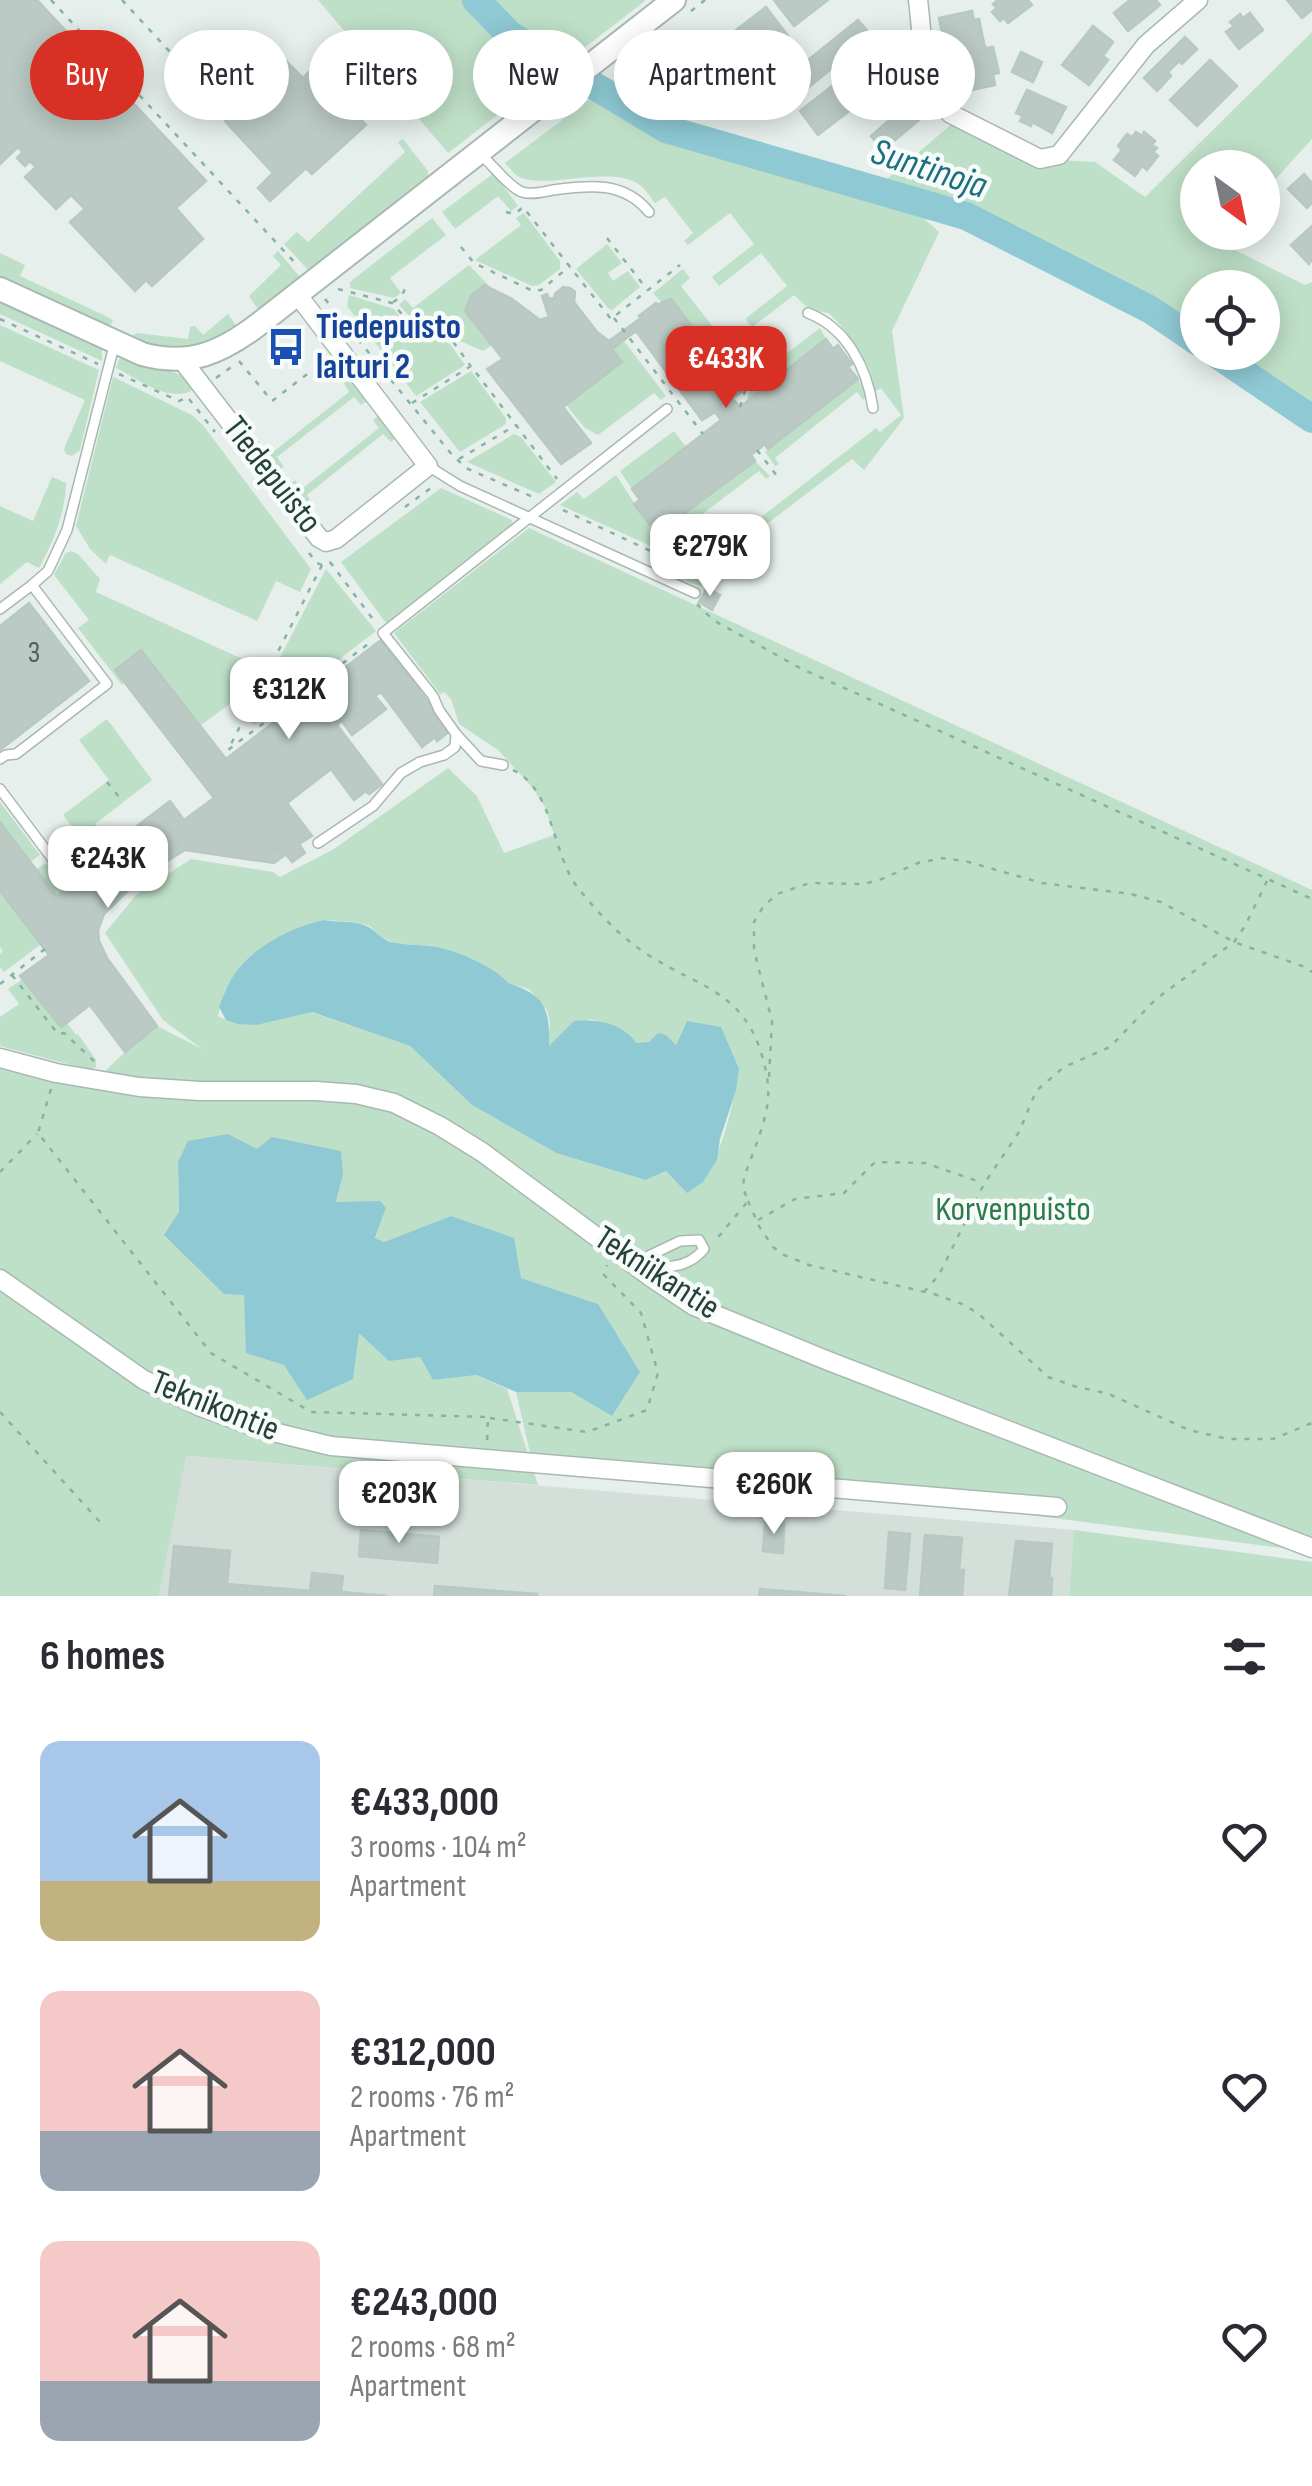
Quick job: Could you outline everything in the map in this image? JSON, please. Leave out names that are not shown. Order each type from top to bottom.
[{"type":"street","points":[[0,289],[114,342],[159,358],[182,360],[236,341],[674,0]]},
{"type":"street","points":[[918,0],[926,64],[942,105],[951,114],[1040,159],[1059,155],[1146,45],[1198,0]]},
{"type":"street","points":[[305,288],[340,349],[436,470]]},
{"type":"street","name":"Tiedepuisto","points":[[182,360],[318,538],[326,542],[436,470]]},
{"type":"street","name":"Tekniikantie","points":[[0,1058],[56,1073],[99,1075],[139,1087],[316,1090],[394,1103],[482,1152],[694,1306],[1312,1548]]},
{"type":"street","name":"Teknikontie","points":[[0,1279],[144,1380],[246,1424],[331,1446],[1057,1507]]},
{"type":"lane","points":[[478,152],[518,191],[528,194],[608,186],[628,193],[649,212]]},
{"type":"lane","points":[[808,313],[828,320],[860,362],[874,408]]},
{"type":"lane","points":[[0,609],[48,572],[67,530],[114,342]]},
{"type":"lane","points":[[503,765],[482,761],[456,734],[433,696],[383,633],[667,408]]},
{"type":"lane","points":[[436,470],[460,486],[695,593]]},
{"type":"lane","points":[[0,759],[16,754],[107,684],[32,585]]},
{"type":"lane","points":[[318,843],[373,806],[401,773],[455,747],[456,734]]},
{"type":"lane","points":[[0,789],[54,861],[76,851]]},
{"type":"lane","points":[[680,1240],[699,1240],[704,1249],[685,1264],[667,1268],[634,1263],[680,1240]]},
{"type":"path","points":[[50,0],[305,288],[356,337],[456,459],[468,469],[674,562]]},
{"type":"path","points":[[122,0],[164,45]]},
{"type":"path","points":[[506,212],[515,214],[524,207],[611,319],[680,265]]},
{"type":"path","points":[[607,238],[648,290]]},
{"type":"path","points":[[460,247],[474,263],[533,291],[541,290],[570,266]]},
{"type":"path","points":[[338,289],[392,302],[410,323],[454,343],[564,489]]},
{"type":"path","points":[[392,302],[402,297],[405,290]]},
{"type":"path","points":[[613,317],[703,434]]},
{"type":"path","points":[[239,361],[272,402],[356,337]]},
{"type":"path","points":[[740,407],[757,352]]},
{"type":"path","points":[[411,404],[472,366]]},
{"type":"path","points":[[188,398],[223,443]]},
{"type":"path","points":[[395,515],[434,486],[436,470],[516,425]]},
{"type":"path","points":[[757,450],[780,480]]},
{"type":"path","points":[[305,548],[322,565]]},
{"type":"path","points":[[330,562],[383,633],[228,750],[322,565],[330,562]]},
{"type":"path","points":[[679,586],[713,620],[800,668],[1312,899]]},
{"type":"path","points":[[503,765],[524,775],[546,810],[574,883],[608,923],[648,955],[726,998],[743,1014],[755,1034],[768,1077]]},
{"type":"path","points":[[107,782],[124,802]]},
{"type":"path","points":[[1312,972],[1234,942],[1162,902],[1130,894],[1042,884],[965,861],[942,858],[918,862],[864,884],[810,883],[777,894],[754,922],[754,950],[772,1021],[766,1114],[743,1188],[772,1246],[796,1261],[965,1305],[1048,1377],[1110,1394],[1188,1430],[1228,1438],[1273,1439],[1312,1423]]},
{"type":"path","points":[[924,1292],[939,1276],[984,1184],[1019,1132],[1036,1092],[1064,1066],[1110,1047],[1156,999],[1234,942],[1268,880]]},
{"type":"path","points":[[0,984],[45,949]]},
{"type":"path","points":[[12,974],[58,1034],[64,1032],[99,1075]]},
{"type":"path","points":[[0,1172],[38,1133],[56,1073]]},
{"type":"path","points":[[38,1133],[211,1353],[312,1412],[488,1418],[587,1432],[647,1410],[658,1373],[641,1313],[604,1275],[612,1246]]},
{"type":"path","points":[[757,1221],[795,1199],[844,1193],[875,1162],[924,1164],[984,1184]]},
{"type":"path","points":[[704,1249],[721,1236],[748,1202]]},
{"type":"path","points":[[0,1412],[100,1523]]},
{"type":"path","points":[[486,1458],[488,1418]]},
{"type":"shaded area","points":[[185,1456],[1074,1530],[1069,1596],[159,1596]]},
{"type":"green space","points":[[318,0],[645,0],[594,40],[594,30],[473,30],[473,120],[491,120],[448,153],[420,120],[453,120],[453,30],[343,30]]},
{"type":"green space","points":[[1312,32],[1312,139],[1280,174],[1280,150],[1193,150]]},
{"type":"green space","points":[[594,101],[614,111],[614,120],[630,120],[665,138],[922,217],[939,232],[892,331],[904,418],[864,470],[852,459],[709,568],[705,577],[710,585],[690,582],[680,574],[687,569],[684,561],[698,550],[706,560],[876,428],[880,432],[901,415],[881,388],[874,392],[865,361],[829,313],[810,310],[794,295],[752,327],[745,319],[787,286],[761,253],[719,286],[712,277],[754,244],[730,213],[688,245],[684,241],[693,233],[665,197],[655,203],[633,181],[604,176],[539,181],[516,175],[505,163],[562,120],[594,120]]},
{"type":"green space","points":[[957,120],[963,120],[1040,159],[1095,162],[1145,197],[1180,162],[1180,250],[1235,250],[1275,270],[1180,270],[1180,330],[1151,310],[966,216],[874,190]]},
{"type":"green space","points":[[403,139],[428,171],[428,179],[309,271],[284,244],[297,232],[308,242],[405,152],[398,142]]},
{"type":"green space","points":[[494,173],[518,206],[511,211],[498,196],[455,229],[442,212]]},
{"type":"green space","points":[[524,213],[560,261],[560,269],[539,285],[532,286],[475,260],[521,225],[516,218]]},
{"type":"green space","points":[[432,218],[446,235],[390,278],[401,293],[394,298],[350,288],[350,282]]},
{"type":"green space","points":[[607,244],[622,263],[608,273],[613,281],[628,271],[640,287],[612,310],[576,269]]},
{"type":"green space","points":[[278,251],[300,281],[262,309],[257,308],[249,296],[281,265],[273,256]]},
{"type":"green space","points":[[0,253],[25,265],[20,276],[110,318],[113,321],[108,329],[0,278]]},
{"type":"green space","points":[[469,265],[493,290],[480,288],[465,311],[492,345],[483,351],[414,321],[399,305],[405,299],[413,308]]},
{"type":"green space","points":[[683,269],[690,278],[681,286],[742,364],[749,359],[740,389],[671,300],[662,303],[653,293]]},
{"type":"green space","points":[[1280,272],[1305,285],[1312,282],[1312,419],[1238,370],[1280,370]]},
{"type":"green space","points":[[349,295],[394,309],[408,327],[450,344],[465,365],[416,396],[347,306]]},
{"type":"green space","points":[[0,298],[98,343],[102,361],[0,314]]},
{"type":"green space","points":[[228,314],[235,324],[234,330],[201,345],[167,350],[135,342],[132,336],[137,333],[188,339],[190,327],[195,326],[203,335]]},
{"type":"green space","points":[[0,325],[99,370],[80,450],[72,456],[64,449],[85,400],[0,361]]},
{"type":"green space","points":[[820,328],[826,339],[746,402],[758,364],[764,371]]},
{"type":"green space","points":[[624,341],[666,396],[661,400],[654,393],[598,435],[585,428],[566,405],[622,363],[612,349]]},
{"type":"green space","points":[[128,357],[184,376],[194,389],[175,394],[144,384],[116,368],[119,359]]},
{"type":"green space","points":[[471,371],[506,418],[506,424],[460,452],[420,402]]},
{"type":"green space","points":[[113,377],[192,415],[203,425],[311,569],[300,592],[276,581],[257,621],[110,555],[106,564],[90,549],[76,526]]},
{"type":"green space","points":[[350,379],[367,401],[361,405],[354,397],[277,457],[284,467],[277,471],[260,449],[266,444],[273,452],[349,392],[344,383]]},
{"type":"green space","points":[[858,379],[868,396],[863,400],[857,392],[775,458],[779,464],[775,466],[765,452]]},
{"type":"green space","points":[[379,415],[397,437],[391,442],[383,434],[307,495],[312,503],[306,508],[288,486],[295,480],[302,489],[379,428],[373,420]]},
{"type":"green space","points":[[674,431],[686,447],[632,489],[620,471]]},
{"type":"green space","points":[[514,434],[521,437],[556,482],[539,494],[467,462]]},
{"type":"green space","points":[[755,461],[770,476],[766,479],[759,471],[671,538],[663,529]]},
{"type":"green space","points":[[616,475],[648,524],[651,522],[671,549],[666,553],[560,505],[577,492],[584,499]]},
{"type":"green space","points":[[52,477],[66,483],[65,494],[58,527],[44,558],[39,568],[27,562],[0,584],[0,506],[33,521]]},
{"type":"green space","points":[[441,488],[512,520],[511,526],[386,623],[341,562]]},
{"type":"green space","name":"Korvenpuisto","points":[[529,528],[1312,890],[1312,1552],[810,1486],[532,1462],[516,1392],[571,1392],[612,1416],[598,1304],[521,1278],[451,1216],[384,1242],[375,1239],[386,1208],[336,1203],[343,1175],[257,1149],[178,1162],[179,1212],[244,1295],[247,1352],[284,1365],[359,1332],[420,1357],[433,1380],[477,1375],[507,1389],[538,1485],[186,1456],[159,1596],[0,1596],[0,1058],[95,1081],[157,1026],[202,1049],[163,1020],[105,933],[137,894],[191,859],[273,872],[280,877],[334,849],[448,768],[477,796],[504,853],[554,835],[545,807],[531,786],[498,750],[459,724],[451,699],[444,692],[440,694],[394,633]],"holes":[[[324,920],[370,926],[380,937],[394,943],[431,946],[507,983],[529,989],[547,1010],[548,1047],[589,1019],[621,1029],[637,1043],[676,1045],[687,1021],[739,1069],[722,1142],[703,1182],[666,1171],[644,1180],[556,1153],[472,1105],[410,1046],[311,1012],[257,1025],[218,1016],[232,981],[272,941]]]},
{"type":"green space","points":[[71,551],[100,579],[96,592],[262,668],[241,707],[235,700],[200,726],[141,650],[115,670],[125,682],[122,685],[78,628],[89,620],[54,575],[65,554]]},
{"type":"green space","points":[[326,569],[376,631],[254,725],[249,717]]},
{"type":"green space","points":[[107,719],[152,780],[95,824],[111,846],[57,897],[36,869],[47,863],[57,875],[86,853],[76,839],[80,836],[63,815],[109,780],[79,740]]},
{"type":"green space","points":[[0,802],[40,855],[30,862],[0,822]]},
{"type":"green space","points":[[0,891],[41,944],[4,972],[0,967]]},
{"type":"green space","points":[[23,979],[61,1027],[67,1023],[78,1034],[96,1060],[96,1067],[90,1070],[0,1046],[0,1017],[19,1004],[8,989]]},
{"type":"green space","points":[[1074,1530],[1312,1562],[1312,1596],[1069,1596]]},
{"type":"water","points":[[324,920],[359,923],[390,942],[438,947],[483,965],[543,1005],[549,1046],[574,1021],[609,1024],[637,1043],[649,1042],[658,1033],[676,1045],[687,1021],[721,1027],[739,1069],[717,1160],[703,1182],[687,1193],[666,1171],[645,1180],[556,1153],[472,1105],[410,1046],[312,1012],[257,1025],[226,1020],[219,1007],[244,963],[276,938]]},
{"type":"water","points":[[228,1134],[257,1149],[272,1137],[341,1151],[343,1175],[336,1202],[380,1201],[386,1208],[375,1238],[384,1242],[451,1216],[514,1238],[521,1278],[598,1304],[640,1372],[612,1416],[571,1392],[516,1392],[477,1375],[433,1380],[420,1357],[389,1361],[359,1333],[353,1379],[307,1400],[284,1365],[246,1353],[244,1295],[224,1294],[164,1235],[179,1212],[178,1162],[188,1141]]},
{"type":"building","points":[[0,0],[37,0],[65,30],[30,30],[30,120],[144,120],[144,115],[206,181],[176,208],[203,239],[152,286],[146,280],[135,291],[70,222],[85,209],[71,195],[56,209],[25,177],[36,167],[30,161],[25,166],[17,158],[23,152],[18,147],[0,164]]},
{"type":"building","points":[[774,0],[828,0],[794,26]]},
{"type":"building","points":[[998,0],[1028,0],[1032,5],[1008,23],[992,12]]},
{"type":"building","points":[[1130,0],[1156,0],[1160,5],[1128,31],[1114,13]]},
{"type":"building","points":[[1287,0],[1312,0],[1312,10],[1302,18]]},
{"type":"building","points":[[766,7],[783,30],[736,30]]},
{"type":"building","points":[[972,11],[974,20],[979,19],[985,48],[993,47],[999,73],[993,74],[995,85],[975,89],[975,30],[942,30],[939,18]]},
{"type":"building","points":[[1250,13],[1263,30],[1239,49],[1226,32],[1240,14],[1243,18]]},
{"type":"building","points":[[858,20],[867,30],[846,30]]},
{"type":"building","points":[[1093,26],[1113,42],[1103,56],[1108,60],[1089,85],[1062,65]]},
{"type":"building","points":[[1185,37],[1197,49],[1168,72],[1171,76],[1157,91],[1144,78]]},
{"type":"building","points":[[831,42],[831,69],[811,85],[811,58]]},
{"type":"building","points":[[1021,52],[1042,62],[1033,82],[1012,72]]},
{"type":"building","points":[[1210,60],[1237,86],[1197,126],[1170,100]]},
{"type":"building","points":[[289,64],[303,78],[309,72],[309,120],[361,120],[366,125],[312,174],[306,168],[270,201],[258,188],[273,173],[225,121],[289,120]]},
{"type":"building","points":[[831,87],[831,120],[837,120],[818,135],[807,120],[811,120],[811,102]]},
{"type":"building","points":[[1027,90],[1066,107],[1052,133],[1032,122],[1031,126],[1020,121],[1023,116],[1016,113]]},
{"type":"building","points":[[889,120],[919,120],[883,150],[871,136]]},
{"type":"building","points":[[1136,132],[1142,136],[1144,132],[1155,141],[1152,145],[1157,148],[1153,152],[1158,156],[1147,170],[1142,166],[1135,176],[1114,160],[1127,134],[1132,137]]},
{"type":"building","points":[[1304,174],[1312,183],[1312,203],[1307,208],[1288,189]]},
{"type":"building","points":[[1312,226],[1312,259],[1309,264],[1291,245]]},
{"type":"building","points":[[484,285],[540,320],[549,317],[542,296],[554,298],[563,287],[570,288],[575,292],[574,302],[622,362],[563,407],[591,443],[561,464],[487,369],[503,359],[465,311],[471,296]]},
{"type":"building","points":[[671,299],[742,392],[732,398],[740,407],[826,339],[833,349],[838,345],[858,379],[768,449],[765,444],[751,455],[755,461],[663,529],[656,519],[649,524],[634,504],[640,500],[632,489],[721,420],[715,412],[702,420],[636,331],[639,316],[656,303]]},
{"type":"building","points":[[641,318],[636,331],[612,349],[609,341]]},
{"type":"building","points":[[707,588],[720,595],[712,610],[699,602]]},
{"type":"building","points":[[29,603],[89,681],[0,750],[0,626]]},
{"type":"building","points":[[381,640],[450,731],[422,747],[381,692],[375,696],[386,709],[352,735],[342,721],[337,725],[382,784],[354,800],[331,769],[287,803],[312,836],[299,844],[305,853],[292,862],[281,848],[276,851],[259,829],[245,838],[115,670],[141,650],[226,759]]},
{"type":"building","points":[[214,798],[245,838],[259,829],[276,851],[281,848],[286,854],[274,863],[185,850],[159,866],[157,862],[104,914],[98,930],[107,958],[157,1026],[125,1052],[90,1005],[61,1027],[20,976],[49,955],[0,891],[0,822],[57,897],[66,889],[62,883],[170,801],[184,820]]},
{"type":"building","points":[[765,1522],[784,1523],[783,1553],[763,1551]]},
{"type":"building","points":[[361,1530],[439,1537],[437,1563],[359,1556]]},
{"type":"building","points":[[889,1532],[910,1534],[905,1590],[885,1588]]},
{"type":"building","points":[[925,1535],[962,1538],[962,1596],[920,1596]]},
{"type":"building","points":[[1016,1541],[1052,1544],[1051,1596],[1009,1596]]},
{"type":"building","points":[[174,1546],[230,1551],[227,1584],[310,1591],[312,1573],[343,1576],[341,1592],[387,1596],[169,1596]]},
{"type":"building","points":[[435,1586],[537,1594],[537,1596],[434,1596]]},
{"type":"building","points":[[760,1589],[846,1596],[759,1596]]},
{"type":"waterway","name":"Suntinoja","points":[[476,0],[510,35],[666,129],[966,216],[1151,310],[1180,330]]},
{"type":"waterway","name":"Suntinoja","points":[[1240,370],[1312,419]]},
{"type":"place","name":"Tiedepuisto laituri 2","points":[[286,347]]}]
